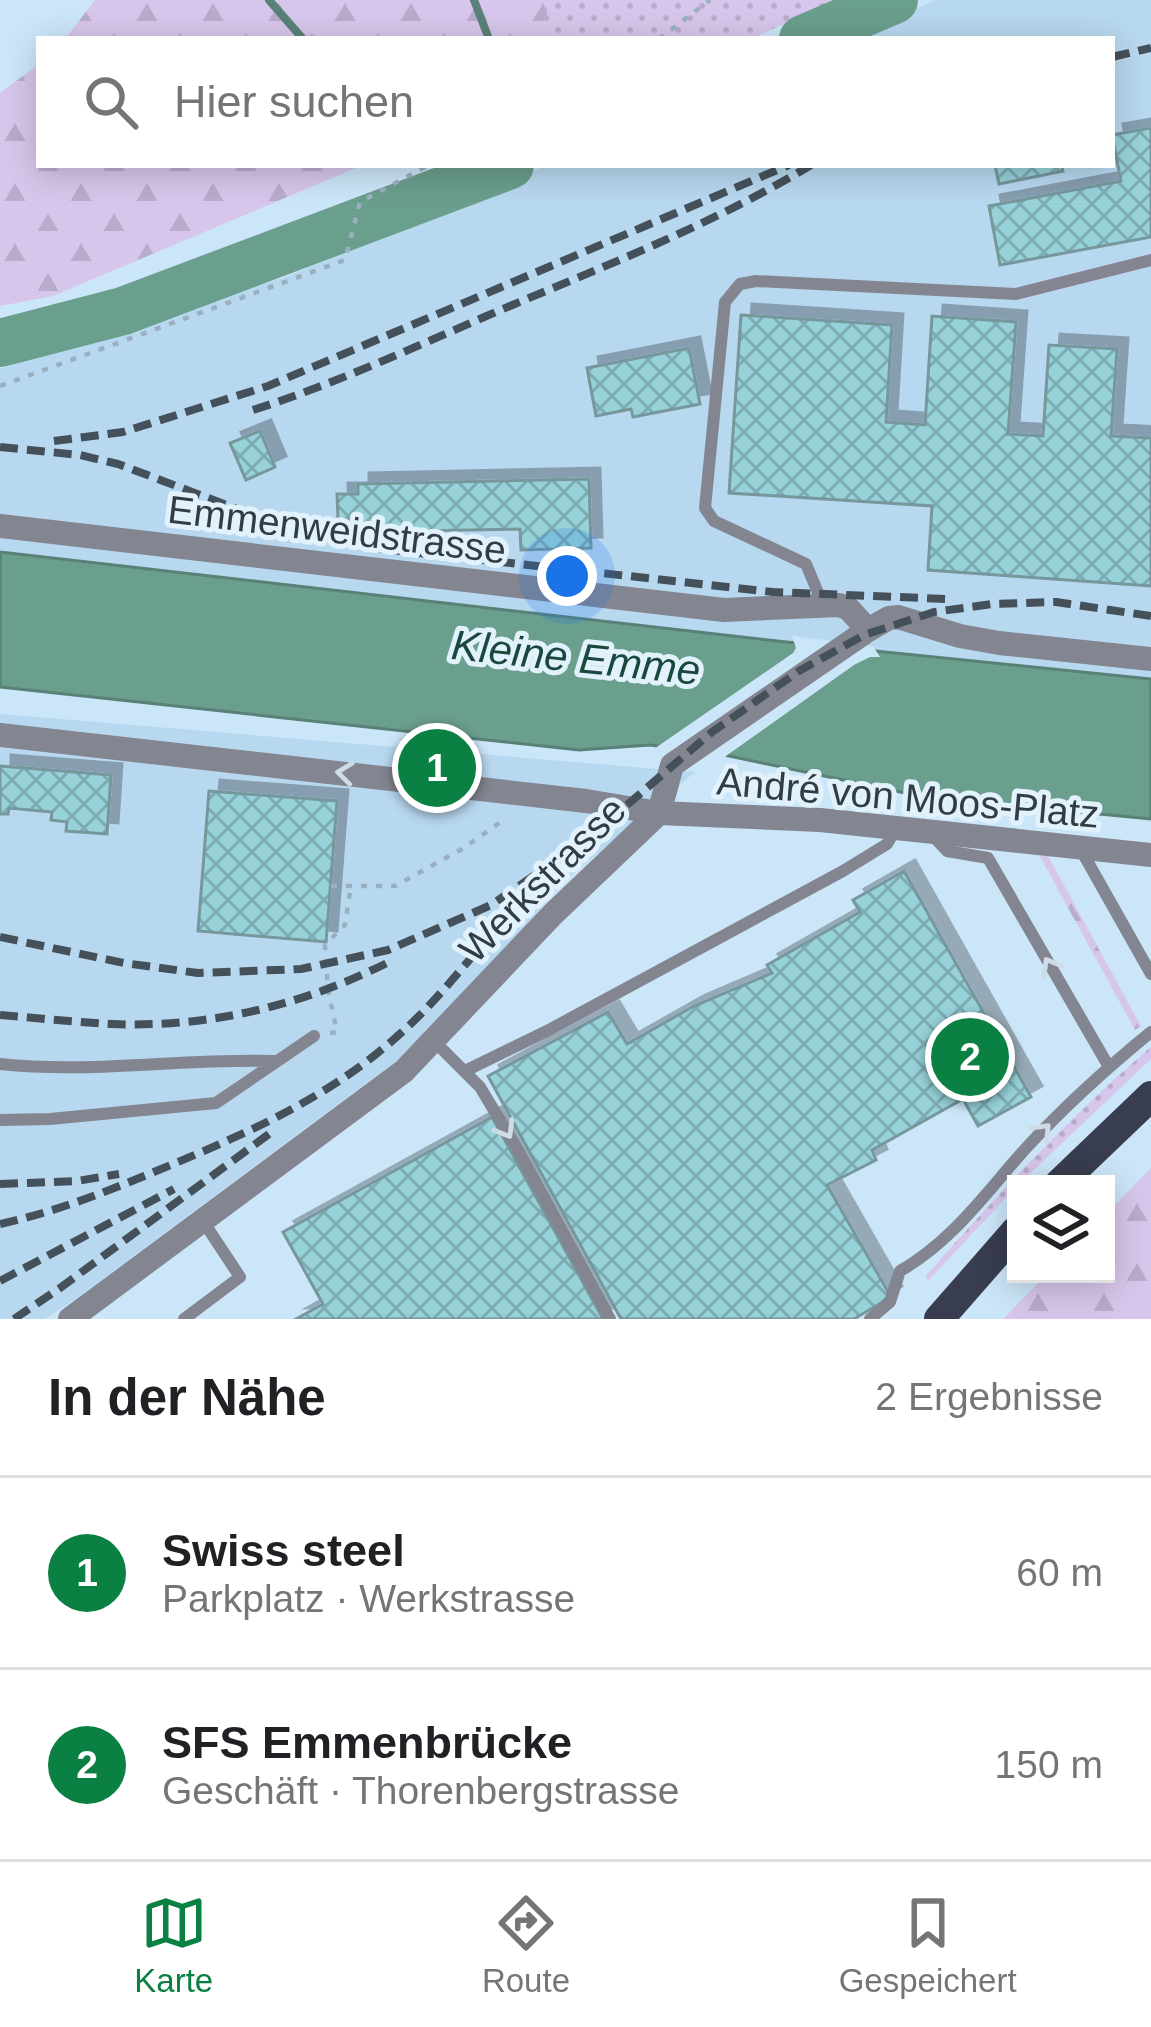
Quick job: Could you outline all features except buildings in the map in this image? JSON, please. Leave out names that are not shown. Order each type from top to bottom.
[{"type":"main road","points":[[1068,1175],[1151,1096]]},
{"type":"main road","points":[[939,1319],[1007,1242]]},
{"type":"street","name":"Emmenweidstrasse","points":[[0,526],[724,610],[839,605],[848,608],[858,637]]},
{"type":"street","points":[[659,813],[672,765],[889,618],[898,616],[999,643],[1151,659]]},
{"type":"street","name":"Werkstrasse","points":[[0,735],[659,813]]},
{"type":"street","name":"Werkstrasse","points":[[70,1319],[404,1071],[553,914],[659,813]]},
{"type":"street","name":"André von Moos-Platz","points":[[659,813],[820,820],[1151,855]]},
{"type":"lane","points":[[820,606],[806,564],[714,521],[705,508],[725,302],[740,284],[1016,294],[1151,260]]},
{"type":"lane","points":[[465,1071],[843,871],[887,844],[897,827]]},
{"type":"lane","points":[[928,831],[947,851],[988,858],[1109,1067]]},
{"type":"lane","points":[[1079,847],[1151,974]]},
{"type":"lane","points":[[870,1319],[890,1302],[900,1271],[964,1220],[1083,1088],[1151,1032]]},
{"type":"lane","points":[[0,1120],[216,1103],[314,1036]]},
{"type":"lane","points":[[434,1040],[480,1087],[610,1319]]},
{"type":"lane","points":[[0,1064],[51,1070],[277,1061]]},
{"type":"lane","points":[[184,1319],[240,1277],[203,1220]]},
{"type":"path","points":[[663,36],[710,0]]},
{"type":"path","points":[[0,386],[345,260],[360,202],[423,168]]},
{"type":"path","points":[[331,886],[395,886],[461,849],[539,796]]},
{"type":"path","points":[[314,1036],[337,1032],[329,1004],[326,945],[345,925],[351,886]]},
{"type":"shaded area","points":[[936,0],[1151,0],[1151,679],[0,552],[0,369],[288,276],[541,168],[1115,168],[1115,36],[851,36]]},
{"type":"shaded area","points":[[0,714],[695,772],[560,885],[442,1027],[77,1298],[45,1319],[0,1319]]},
{"type":"green space","points":[[95,0],[551,0],[540,36],[67,36]]},
{"type":"green space","points":[[551,0],[835,0],[757,36],[540,36]]},
{"type":"green space","points":[[36,66],[36,168],[356,168],[53,296],[0,306],[0,93]]},
{"type":"green space","points":[[1038,853],[1047,854],[1141,1026],[1135,1030]]},
{"type":"green space","points":[[1151,1047],[1151,1059],[1029,1175],[1018,1175],[1034,1157]]},
{"type":"green space","points":[[1151,1168],[1151,1319],[1003,1319],[1038,1283],[1115,1283],[1115,1205]]},
{"type":"green space","points":[[1007,1186],[1007,1197],[928,1281],[926,1276]]},
{"type":"water","name":"Kleine Emme","points":[[0,552],[1151,679],[1151,819],[924,797],[729,756],[650,745],[579,750],[0,687]]},
{"type":"pier","points":[[792,636],[873,646],[880,657],[854,665],[724,761],[651,751],[793,653]]},
{"type":"waterway","points":[[269,0],[300,36]]},
{"type":"waterway","points":[[474,0],[488,36]]},
{"type":"waterway","points":[[810,36],[894,0]]},
{"type":"waterway","points":[[0,343],[123,311],[502,168]]},
{"type":"railway","points":[[1115,56],[1151,48]]},
{"type":"railway","points":[[54,441],[123,432],[268,386],[782,168]]},
{"type":"railway","points":[[253,410],[351,374],[663,241],[806,168]]},
{"type":"railway","points":[[0,447],[118,464],[277,524],[365,547],[773,592],[948,599]]},
{"type":"railway","points":[[0,937],[198,973],[301,969],[388,950],[491,905],[585,841],[712,732],[799,671],[864,635],[934,612],[992,604],[1056,602],[1151,616]]},
{"type":"railway","points":[[0,1224],[66,1206],[152,1173],[322,1092],[377,1054],[419,1015],[532,890]]},
{"type":"railway","points":[[0,1015],[112,1024],[185,1022],[290,1001],[391,961]]},
{"type":"railway","points":[[14,1319],[269,1134]]},
{"type":"railway","points":[[0,1184],[119,1174]]},
{"type":"railway","points":[[0,1281],[174,1189]]},
{"type":"place","name":"Swiss steel","points":[[437,768]]},
{"type":"place","name":"SFS Emmenbrücke","points":[[970,1057]]}]
